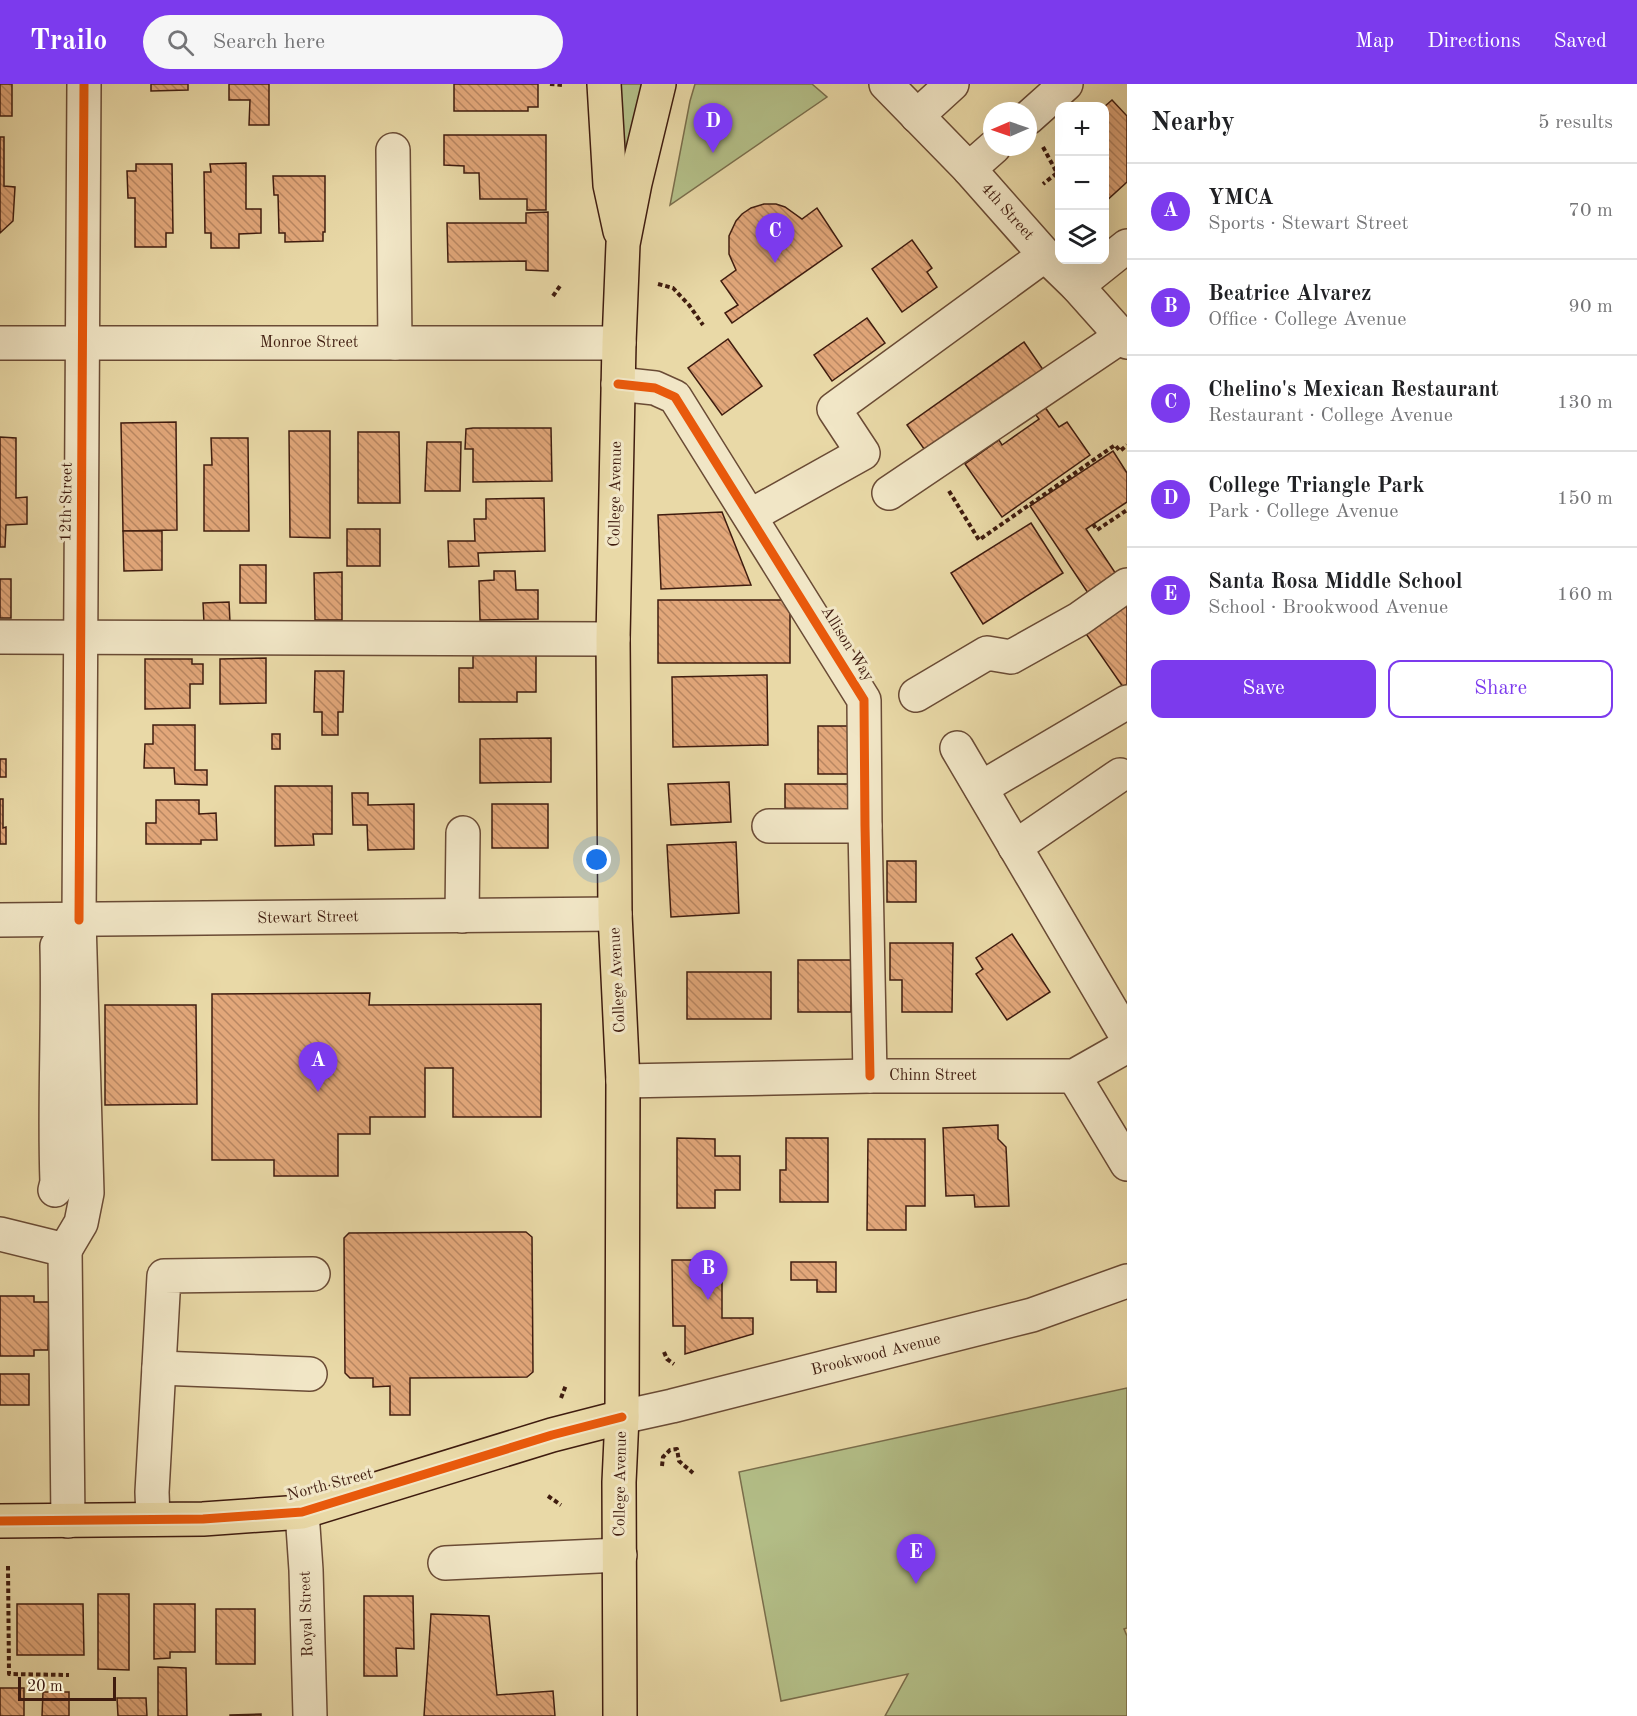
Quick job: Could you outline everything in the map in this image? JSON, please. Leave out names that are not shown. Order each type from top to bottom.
[{"type":"main road","name":"College Avenue","points":[[604,84],[610,185],[623,244]]},
{"type":"main road","name":"College Avenue","points":[[620,1716],[619,1482],[622,1417],[623,1081],[615,914],[613,639],[618,384],[623,244],[659,84]]},
{"type":"main road","name":"North Street","points":[[0,1521],[203,1519],[302,1512],[552,1435],[622,1417]]},
{"type":"street","name":"12th Street","points":[[68,920],[81,637],[84,84]]},
{"type":"street","name":"4th Street","points":[[885,84],[969,169],[1124,339]]},
{"type":"street","points":[[917,116],[951,84]]},
{"type":"street","points":[[1037,127],[1066,84]]},
{"type":"street","points":[[393,150],[395,343]]},
{"type":"street","points":[[969,169],[984,156]]},
{"type":"street","points":[[1077,286],[1127,246]]},
{"type":"street","points":[[750,516],[863,453],[834,409],[1045,255]]},
{"type":"street","points":[[889,493],[1124,339]]},
{"type":"street","name":"Monroe Street","points":[[0,343],[619,343]]},
{"type":"street","name":"Allison Way","points":[[618,384],[655,388],[675,397],[864,700],[870,1076]]},
{"type":"street","points":[[916,695],[987,653],[1011,657],[1079,619],[1127,585]]},
{"type":"street","points":[[0,637],[613,639]]},
{"type":"street","points":[[981,788],[1127,702]]},
{"type":"street","points":[[957,748],[1127,1037]]},
{"type":"street","points":[[1015,847],[1120,775]]},
{"type":"street","points":[[769,826],[865,826]]},
{"type":"street","points":[[462,916],[463,832]]},
{"type":"street","name":"Stewart Street","points":[[0,920],[615,914]]},
{"type":"street","points":[[55,1190],[57,1182],[55,1125],[58,1004],[68,920]]},
{"type":"street","points":[[68,920],[87,1193],[81,1223],[65,1250],[68,1521]]},
{"type":"street","name":"Chinn Street","points":[[623,1081],[870,1076],[1074,1076],[1127,1046]]},
{"type":"street","points":[[1074,1076],[1127,1164]]},
{"type":"street","points":[[0,1234],[65,1250]]},
{"type":"street","points":[[153,1519],[152,1492],[164,1276],[313,1274]]},
{"type":"street","name":"Brookwood Avenue","points":[[622,1417],[1032,1315],[1127,1281]]},
{"type":"street","points":[[159,1368],[310,1374]]},
{"type":"street","name":"Royal Street","points":[[302,1512],[310,1716]]},
{"type":"street","points":[[445,1563],[620,1555]]},
{"type":"path","points":[[549,84],[562,85]]},
{"type":"path","points":[[1037,136],[1057,173],[1043,184]]},
{"type":"path","points":[[658,284],[673,288],[703,325]]},
{"type":"path","points":[[553,297],[561,286]]},
{"type":"path","points":[[979,540],[1115,445],[1120,451],[1127,445]]},
{"type":"path","points":[[1093,524],[1097,530],[1127,510]]},
{"type":"path","points":[[664,1352],[667,1359],[674,1364]]},
{"type":"path","points":[[554,1403],[562,1397],[566,1385]]},
{"type":"path","points":[[662,1466],[663,1457],[670,1450],[677,1449],[679,1461],[693,1473]]},
{"type":"path","points":[[548,1496],[561,1505]]},
{"type":"path","points":[[8,1566],[9,1674],[69,1675]]},
{"type":"green space","points":[[617,84],[642,84],[625,161]]},
{"type":"green space","points":[[695,84],[812,84],[827,97],[670,205]]},
{"type":"green space","points":[[1127,1388],[1127,1628],[1124,1629],[1127,1636],[1127,1716],[885,1716],[908,1674],[781,1701],[739,1472]]},
{"type":"building","points":[[0,84],[12,84],[12,116],[0,116]]},
{"type":"building","points":[[151,84],[188,84],[188,90],[151,91]]},
{"type":"building","points":[[229,84],[269,84],[269,125],[249,125],[250,100],[229,100]]},
{"type":"building","points":[[454,84],[538,84],[538,107],[528,107],[528,111],[454,111]]},
{"type":"building","points":[[1112,100],[1127,116],[1127,182],[1109,198],[1109,156],[1109,103]]},
{"type":"building","points":[[444,135],[546,135],[546,210],[527,210],[527,199],[480,199],[479,173],[464,173],[464,166],[444,165]]},
{"type":"building","points":[[0,137],[4,137],[4,186],[15,187],[13,221],[0,233]]},
{"type":"building","points":[[246,163],[246,209],[261,209],[261,233],[239,234],[239,248],[211,248],[211,233],[205,233],[204,172],[211,172],[210,164]]},
{"type":"building","points":[[136,164],[172,164],[173,233],[166,233],[166,247],[135,247],[135,198],[128,198],[127,171],[136,171]]},
{"type":"building","points":[[273,176],[325,176],[323,241],[285,242],[285,233],[279,233],[278,195],[274,195]]},
{"type":"building","points":[[764,204],[785,207],[802,219],[817,208],[842,246],[732,323],[725,313],[738,305],[721,281],[736,270],[729,254],[729,236],[742,214]]},
{"type":"building","points":[[548,212],[548,271],[526,270],[526,261],[448,262],[447,223],[526,223],[526,213]]},
{"type":"building","points":[[912,240],[932,268],[927,272],[937,287],[902,312],[872,269]]},
{"type":"building","points":[[867,318],[885,343],[832,381],[814,355]]},
{"type":"building","points":[[728,339],[762,386],[722,415],[688,368]]},
{"type":"building","points":[[1024,342],[1044,371],[927,453],[907,425]]},
{"type":"building","points":[[1042,403],[1059,427],[1067,422],[1090,455],[1002,517],[965,464],[999,440],[1002,445],[1039,419],[1032,410]]},
{"type":"building","points":[[176,422],[177,530],[123,531],[121,423]]},
{"type":"building","points":[[551,428],[552,481],[473,482],[473,449],[465,449],[466,429]]},
{"type":"building","points":[[289,431],[330,431],[330,538],[290,537]]},
{"type":"building","points":[[358,432],[399,432],[400,503],[358,503]]},
{"type":"building","points":[[0,437],[16,438],[16,498],[27,497],[27,524],[6,525],[5,547],[0,547]]},
{"type":"building","points":[[211,438],[248,438],[249,531],[204,531],[204,465],[212,465]]},
{"type":"building","points":[[427,442],[461,442],[460,491],[425,491]]},
{"type":"building","points":[[1113,451],[1127,473],[1127,502],[1086,529],[1120,580],[1092,599],[1030,506]]},
{"type":"building","points":[[544,498],[545,551],[478,553],[479,566],[449,567],[448,541],[475,541],[474,519],[486,519],[486,499]]},
{"type":"building","points":[[722,512],[751,585],[661,589],[658,515]]},
{"type":"building","points":[[1031,523],[1063,573],[983,624],[951,573]]},
{"type":"building","points":[[347,529],[380,529],[380,566],[347,566]]},
{"type":"building","points":[[123,531],[162,531],[162,570],[124,571]]},
{"type":"building","points":[[240,565],[266,565],[266,603],[240,603]]},
{"type":"building","points":[[494,571],[515,571],[516,590],[538,590],[538,619],[480,620],[479,581],[494,580]]},
{"type":"building","points":[[342,572],[342,620],[315,620],[314,573]]},
{"type":"building","points":[[0,579],[11,579],[11,618],[0,618]]},
{"type":"building","points":[[1127,597],[1127,684],[1123,687],[1082,628]]},
{"type":"building","points":[[658,600],[790,600],[790,663],[658,663]]},
{"type":"building","points":[[229,602],[230,622],[204,623],[203,603]]},
{"type":"building","points":[[473,654],[536,654],[536,692],[517,692],[517,702],[459,702],[459,668],[473,668]]},
{"type":"building","points":[[266,658],[266,703],[220,704],[220,659]]},
{"type":"building","points":[[145,659],[192,659],[192,664],[203,664],[203,684],[190,684],[190,708],[145,709]]},
{"type":"building","points":[[315,671],[344,671],[343,712],[338,712],[338,735],[322,735],[322,712],[314,712]]},
{"type":"building","points":[[767,675],[768,745],[673,747],[672,677]]},
{"type":"building","points":[[153,725],[195,725],[195,770],[207,770],[207,785],[175,784],[174,768],[144,768],[145,744],[153,744]]},
{"type":"building","points":[[818,726],[850,726],[850,774],[818,774]]},
{"type":"building","points":[[272,734],[280,734],[280,749],[272,749]]},
{"type":"building","points":[[551,738],[551,782],[480,783],[480,739]]},
{"type":"building","points":[[0,759],[6,759],[6,777],[0,777]]},
{"type":"building","points":[[729,782],[731,822],[671,825],[668,784]]},
{"type":"building","points":[[785,784],[849,784],[849,809],[785,808]]},
{"type":"building","points":[[275,786],[332,786],[332,834],[313,834],[314,845],[275,846]]},
{"type":"building","points":[[352,793],[368,793],[368,805],[414,804],[414,849],[368,850],[367,825],[353,825]]},
{"type":"building","points":[[0,799],[3,799],[3,828],[6,827],[6,844],[0,844]]},
{"type":"building","points":[[156,800],[199,800],[199,814],[216,813],[217,840],[201,840],[201,844],[146,844],[146,823],[156,823]]},
{"type":"building","points":[[492,804],[548,804],[548,848],[492,848]]},
{"type":"building","points":[[736,842],[739,913],[671,917],[667,845]]},
{"type":"building","points":[[887,861],[916,861],[916,902],[887,902]]},
{"type":"building","points":[[1012,934],[1050,992],[1007,1020],[976,974],[983,969],[976,958]]},
{"type":"building","points":[[890,943],[953,943],[952,1012],[902,1012],[902,980],[890,980]]},
{"type":"building","points":[[798,960],[851,960],[851,1012],[798,1012]]},
{"type":"building","points":[[687,972],[771,972],[771,1019],[687,1019]]},
{"type":"building","points":[[370,993],[369,1005],[541,1004],[541,1117],[453,1117],[453,1068],[425,1068],[425,1117],[370,1117],[370,1134],[338,1134],[338,1176],[274,1176],[274,1160],[212,1160],[212,994]]},
{"type":"building","points":[[105,1005],[196,1005],[197,1104],[105,1105]]},
{"type":"building","points":[[998,1125],[998,1139],[1006,1147],[1009,1206],[975,1207],[974,1195],[946,1196],[943,1128]]},
{"type":"building","points":[[677,1138],[715,1139],[715,1156],[740,1156],[740,1190],[715,1190],[715,1208],[677,1208]]},
{"type":"building","points":[[786,1138],[828,1138],[828,1202],[780,1202],[780,1170],[786,1170]]},
{"type":"building","points":[[868,1139],[925,1139],[925,1206],[906,1206],[906,1230],[867,1230]]},
{"type":"building","points":[[526,1232],[532,1237],[533,1372],[527,1377],[410,1378],[410,1415],[390,1415],[390,1386],[373,1387],[373,1378],[350,1378],[345,1373],[344,1238],[349,1233]]},
{"type":"building","points":[[672,1260],[722,1260],[722,1318],[753,1318],[753,1334],[685,1354],[685,1326],[673,1326]]},
{"type":"building","points":[[791,1262],[836,1262],[836,1292],[817,1292],[817,1280],[791,1280]]},
{"type":"building","points":[[0,1296],[34,1296],[34,1302],[49,1302],[48,1350],[34,1350],[34,1356],[0,1356]]},
{"type":"building","points":[[0,1374],[29,1374],[29,1405],[0,1405]]},
{"type":"building","points":[[98,1594],[129,1594],[129,1670],[98,1669]]},
{"type":"building","points":[[364,1596],[413,1596],[414,1649],[396,1648],[397,1676],[364,1676]]},
{"type":"building","points":[[17,1604],[83,1604],[84,1655],[17,1655]]},
{"type":"building","points":[[154,1604],[195,1604],[195,1652],[170,1652],[170,1658],[154,1659]]},
{"type":"building","points":[[216,1609],[255,1609],[255,1664],[216,1664]]},
{"type":"building","points":[[431,1614],[489,1616],[497,1695],[553,1691],[555,1716],[424,1716]]},
{"type":"building","points":[[158,1667],[186,1668],[187,1716],[158,1716]]},
{"type":"building","points":[[0,1688],[24,1688],[24,1716],[0,1716]]},
{"type":"building","points":[[43,1692],[69,1692],[69,1716],[42,1716]]},
{"type":"building","points":[[117,1698],[146,1698],[147,1716],[118,1716]]},
{"type":"building","points":[[261,1714],[261,1716],[230,1716],[230,1715]]},
{"type":"cycle path","points":[[79,920],[84,84]]},
{"type":"cycle path","points":[[618,384],[655,388],[675,397],[864,700],[870,1076]]},
{"type":"cycle path","points":[[0,1521],[203,1519],[302,1512],[552,1435],[622,1417]]},
{"type":"place","name":"College Triangle Park","points":[[713,153]]},
{"type":"place","name":"Chelino's Mexican Restaurant","points":[[775,263]]},
{"type":"place","name":"YMCA","points":[[318,1092]]},
{"type":"place","name":"Beatrice Alvarez","points":[[708,1300]]},
{"type":"place","name":"Santa Rosa Middle School","points":[[916,1584]]}]
